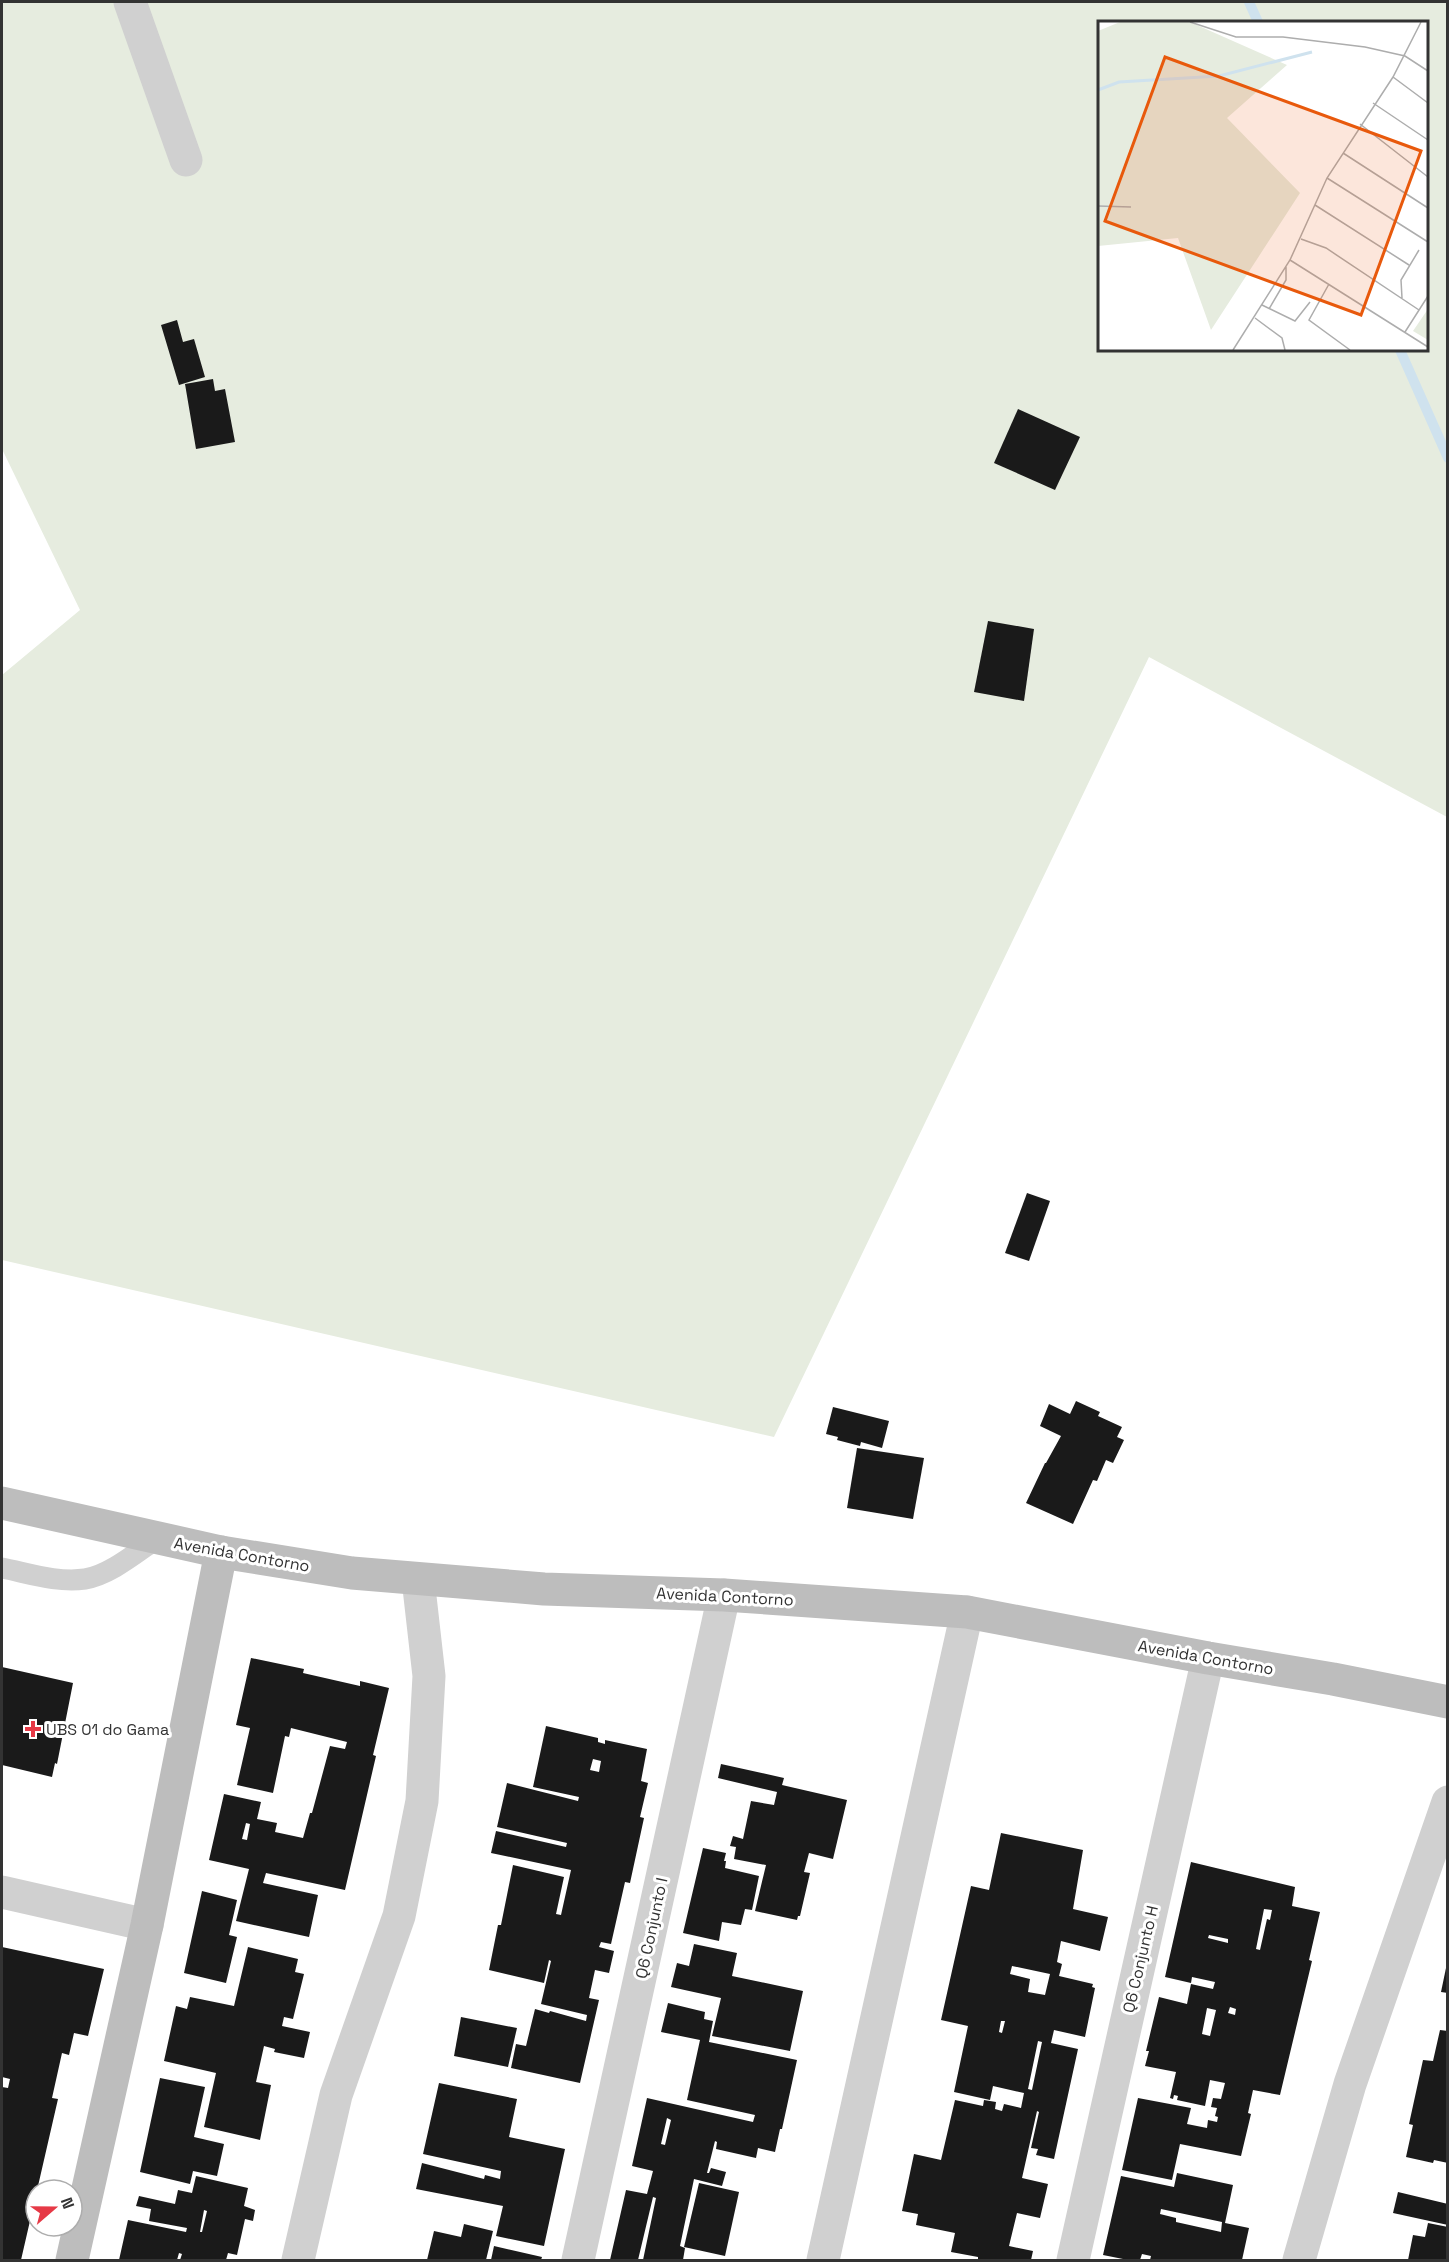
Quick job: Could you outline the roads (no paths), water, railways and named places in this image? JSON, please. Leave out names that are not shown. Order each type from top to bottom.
[{"type":"street","points":[[130,2],[186,160]]},
{"type":"street","name":"Avenida Contorno","points":[[2,1503],[221,1552],[352,1573],[544,1590],[723,1595],[967,1612],[1448,1702]]},
{"type":"street","points":[[72,2260],[147,1925],[221,1552]]},
{"type":"street","points":[[298,2260],[336,2095],[399,1916],[422,1801],[429,1676],[418,1578]]},
{"type":"street","name":"Q6 Conjunto I","points":[[578,2260],[723,1595]]},
{"type":"street","points":[[823,2260],[967,1612]]},
{"type":"street","name":"Q6 Conjunto H","points":[[1072,2260],[1208,1658]]},
{"type":"street","points":[[1299,2260],[1350,2084],[1448,1802]]},
{"type":"street","points":[[2,1892],[147,1925]]},
{"type":"lane","points":[[2,1568],[60,1580],[86,1579],[118,1565],[158,1538]]},
{"type":"waterway","points":[[1249,2],[1258,21]]},
{"type":"waterway","points":[[1400,351],[1448,458]]},
{"type":"place","name":"UBS 01 do Gama","points":[[33,1729]]}]
